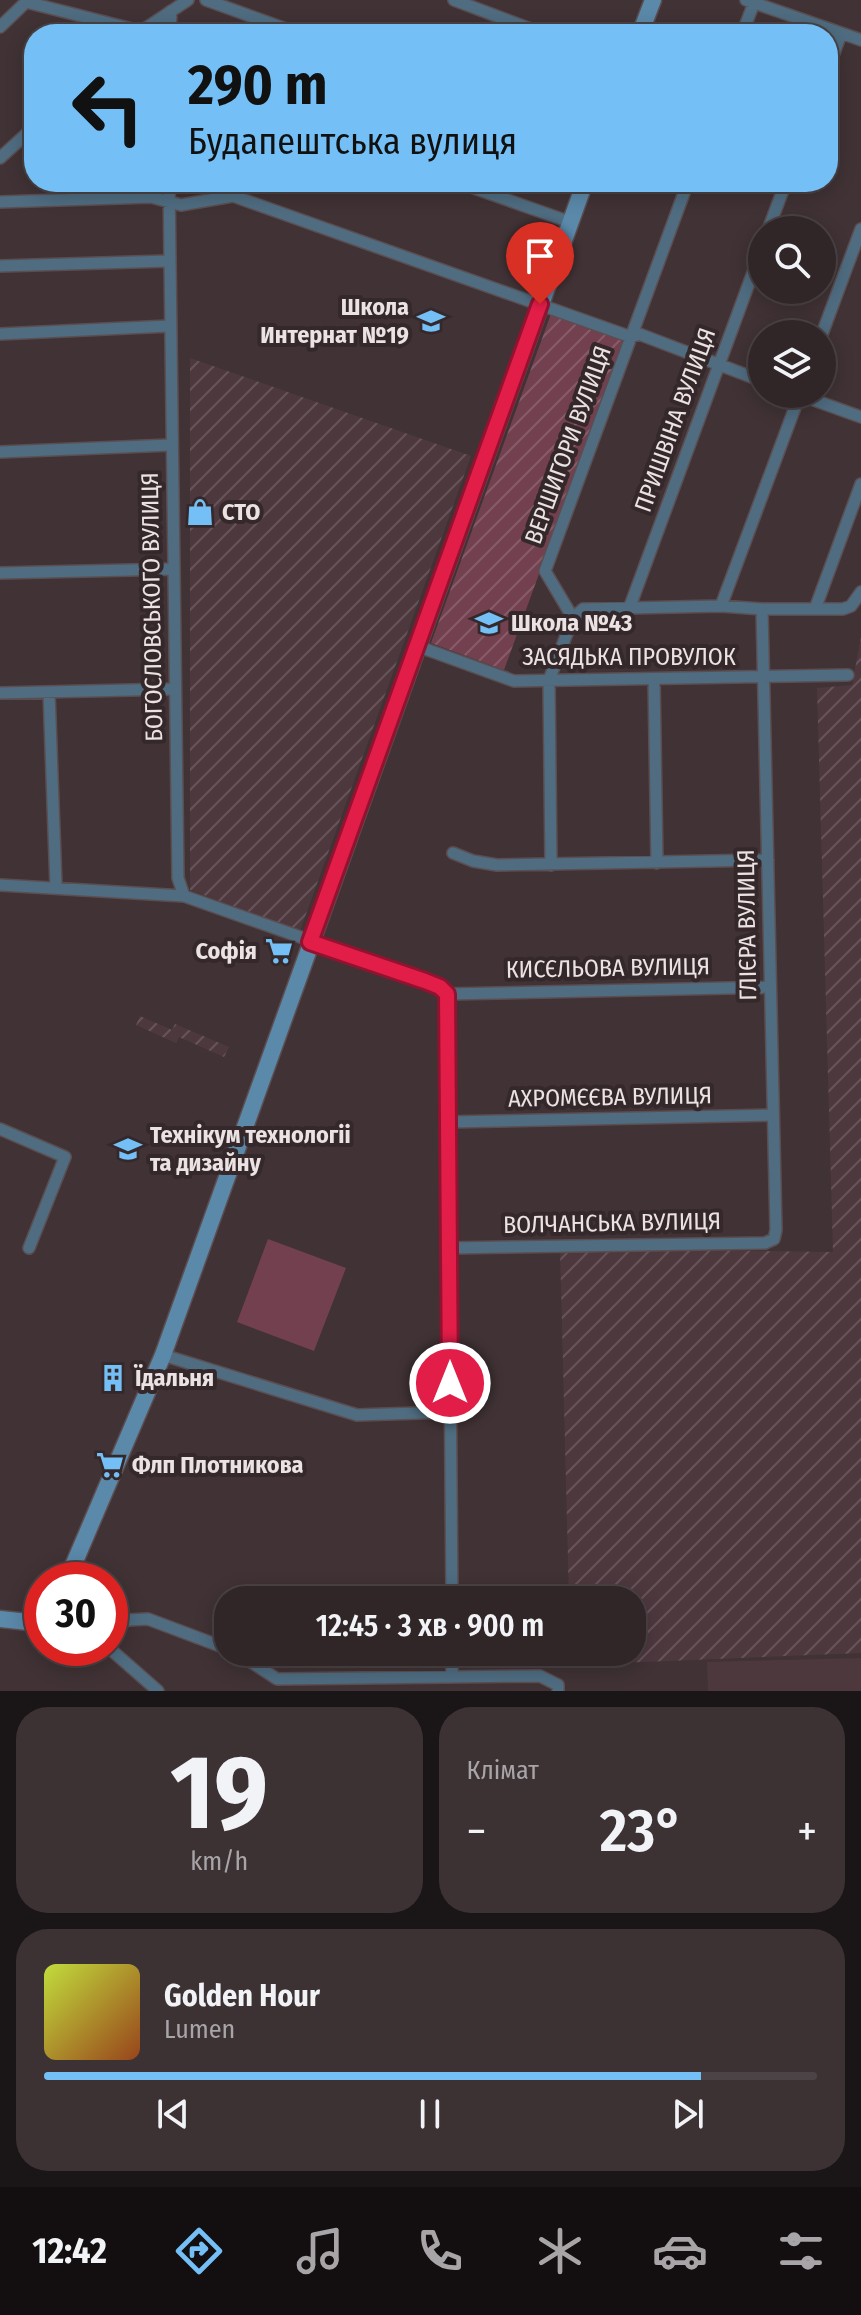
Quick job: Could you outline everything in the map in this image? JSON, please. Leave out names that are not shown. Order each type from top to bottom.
[{"type":"street","points":[[152,24],[188,0]]},
{"type":"street","points":[[206,0],[272,24]]},
{"type":"street","points":[[454,0],[518,24]]},
{"type":"street","points":[[644,24],[653,0]]},
{"type":"street","points":[[744,24],[750,1],[813,24]]},
{"type":"street","points":[[0,27],[26,2],[106,24]]},
{"type":"street","points":[[170,24],[171,11]]},
{"type":"street","points":[[838,33],[861,40]]},
{"type":"street","points":[[838,42],[841,34]]},
{"type":"street","points":[[0,158],[24,136]]},
{"type":"street","name":"БОГОСЛОВСЬКОГО ВУЛИЦЯ","points":[[169,192],[178,878],[184,896]]},
{"type":"street","points":[[485,192],[570,222]]},
{"type":"street","points":[[75,1562],[163,1355],[581,192]]},
{"type":"street","name":"ВЕРШИГОРИ ВУЛИЦЯ","points":[[573,618],[545,571],[684,192]]},
{"type":"street","points":[[773,216],[782,192]]},
{"type":"street","points":[[0,202],[151,197],[181,205],[233,196],[631,337],[639,334],[748,376]]},
{"type":"street","points":[[827,320],[861,229]]},
{"type":"street","points":[[0,266],[168,261]]},
{"type":"street","name":"ПРИШВІНА ВУЛИЦЯ","points":[[629,609],[748,286]]},
{"type":"street","points":[[0,334],[169,326]]},
{"type":"street","points":[[721,606],[794,408]]},
{"type":"street","points":[[836,408],[861,417]]},
{"type":"street","points":[[0,452],[171,445]]},
{"type":"street","points":[[815,609],[861,484]]},
{"type":"street","points":[[0,573],[173,569]]},
{"type":"street","name":"ЗАСЯДЬКА ПРОВУЛОК","points":[[573,618],[583,609],[721,606],[843,609],[858,596]]},
{"type":"street","name":"ГЛІЄРА ВУЛИЦЯ","points":[[762,609],[774,1239]]},
{"type":"street","points":[[551,865],[549,680],[573,618]]},
{"type":"street","name":"ЗАСЯДЬКА ПРОВУЛОК","points":[[417,646],[514,681],[848,675]]},
{"type":"street","points":[[654,679],[657,863]]},
{"type":"street","points":[[0,693],[175,689]]},
{"type":"street","points":[[49,692],[56,886]]},
{"type":"street","points":[[453,853],[473,861],[497,865],[768,860]]},
{"type":"street","points":[[0,885],[184,896],[425,981],[440,987],[447,994],[452,1586]]},
{"type":"street","name":"КИСЄЛЬОВА ВУЛИЦЯ","points":[[447,994],[770,987]]},
{"type":"street","name":"АХРОМЄЄВА ВУЛИЦЯ","points":[[448,1122],[773,1115]]},
{"type":"street","points":[[0,1129],[65,1157],[29,1248]]},
{"type":"street","name":"ВОЛЧАНСЬКА ВУЛИЦЯ","points":[[449,1248],[765,1243],[774,1239]]},
{"type":"street","points":[[163,1355],[357,1415],[450,1412]]},
{"type":"street","points":[[0,1619],[24,1622]]},
{"type":"street","points":[[128,1620],[148,1619],[214,1644]]},
{"type":"street","points":[[128,1665],[155,1690]]},
{"type":"street","points":[[257,1666],[277,1679],[540,1676],[558,1688]]},
{"type":"street","points":[[452,1666],[452,1676]]},
{"type":"shaded area","points":[[551,314],[624,341],[504,670],[431,643]]},
{"type":"shaded area","points":[[190,358],[471,456],[300,931],[190,890]]},
{"type":"shaded area","points":[[861,637],[861,1653],[646,1662],[646,1586],[569,1586],[560,1248],[833,1252],[817,688],[852,685]]},
{"type":"shaded area","points":[[140,1016],[172,1030],[175,1024],[229,1047],[224,1057],[179,1037],[176,1043],[136,1025]]},
{"type":"shaded area","points":[[268,1239],[346,1268],[314,1351],[237,1322]]},
{"type":"shaded area","points":[[861,1658],[861,1691],[708,1691],[707,1662]]},
{"type":"place","name":"Школа Интернат №19","points":[[431,321]]},
{"type":"place","name":"СТО","points":[[200,512]]},
{"type":"place","name":"Школа №43","points":[[489,623]]},
{"type":"place","name":"Софія","points":[[279,951]]},
{"type":"place","name":"Технікум технологіі та дизайну","points":[[128,1149]]},
{"type":"place","name":"Їдальня","points":[[113,1378]]},
{"type":"place","name":"Флп Плотникова","points":[[110,1465]]},
{"type":"route","points":[[450,1383],[447,994],[440,987],[425,981],[310,942],[540,304]]}]
